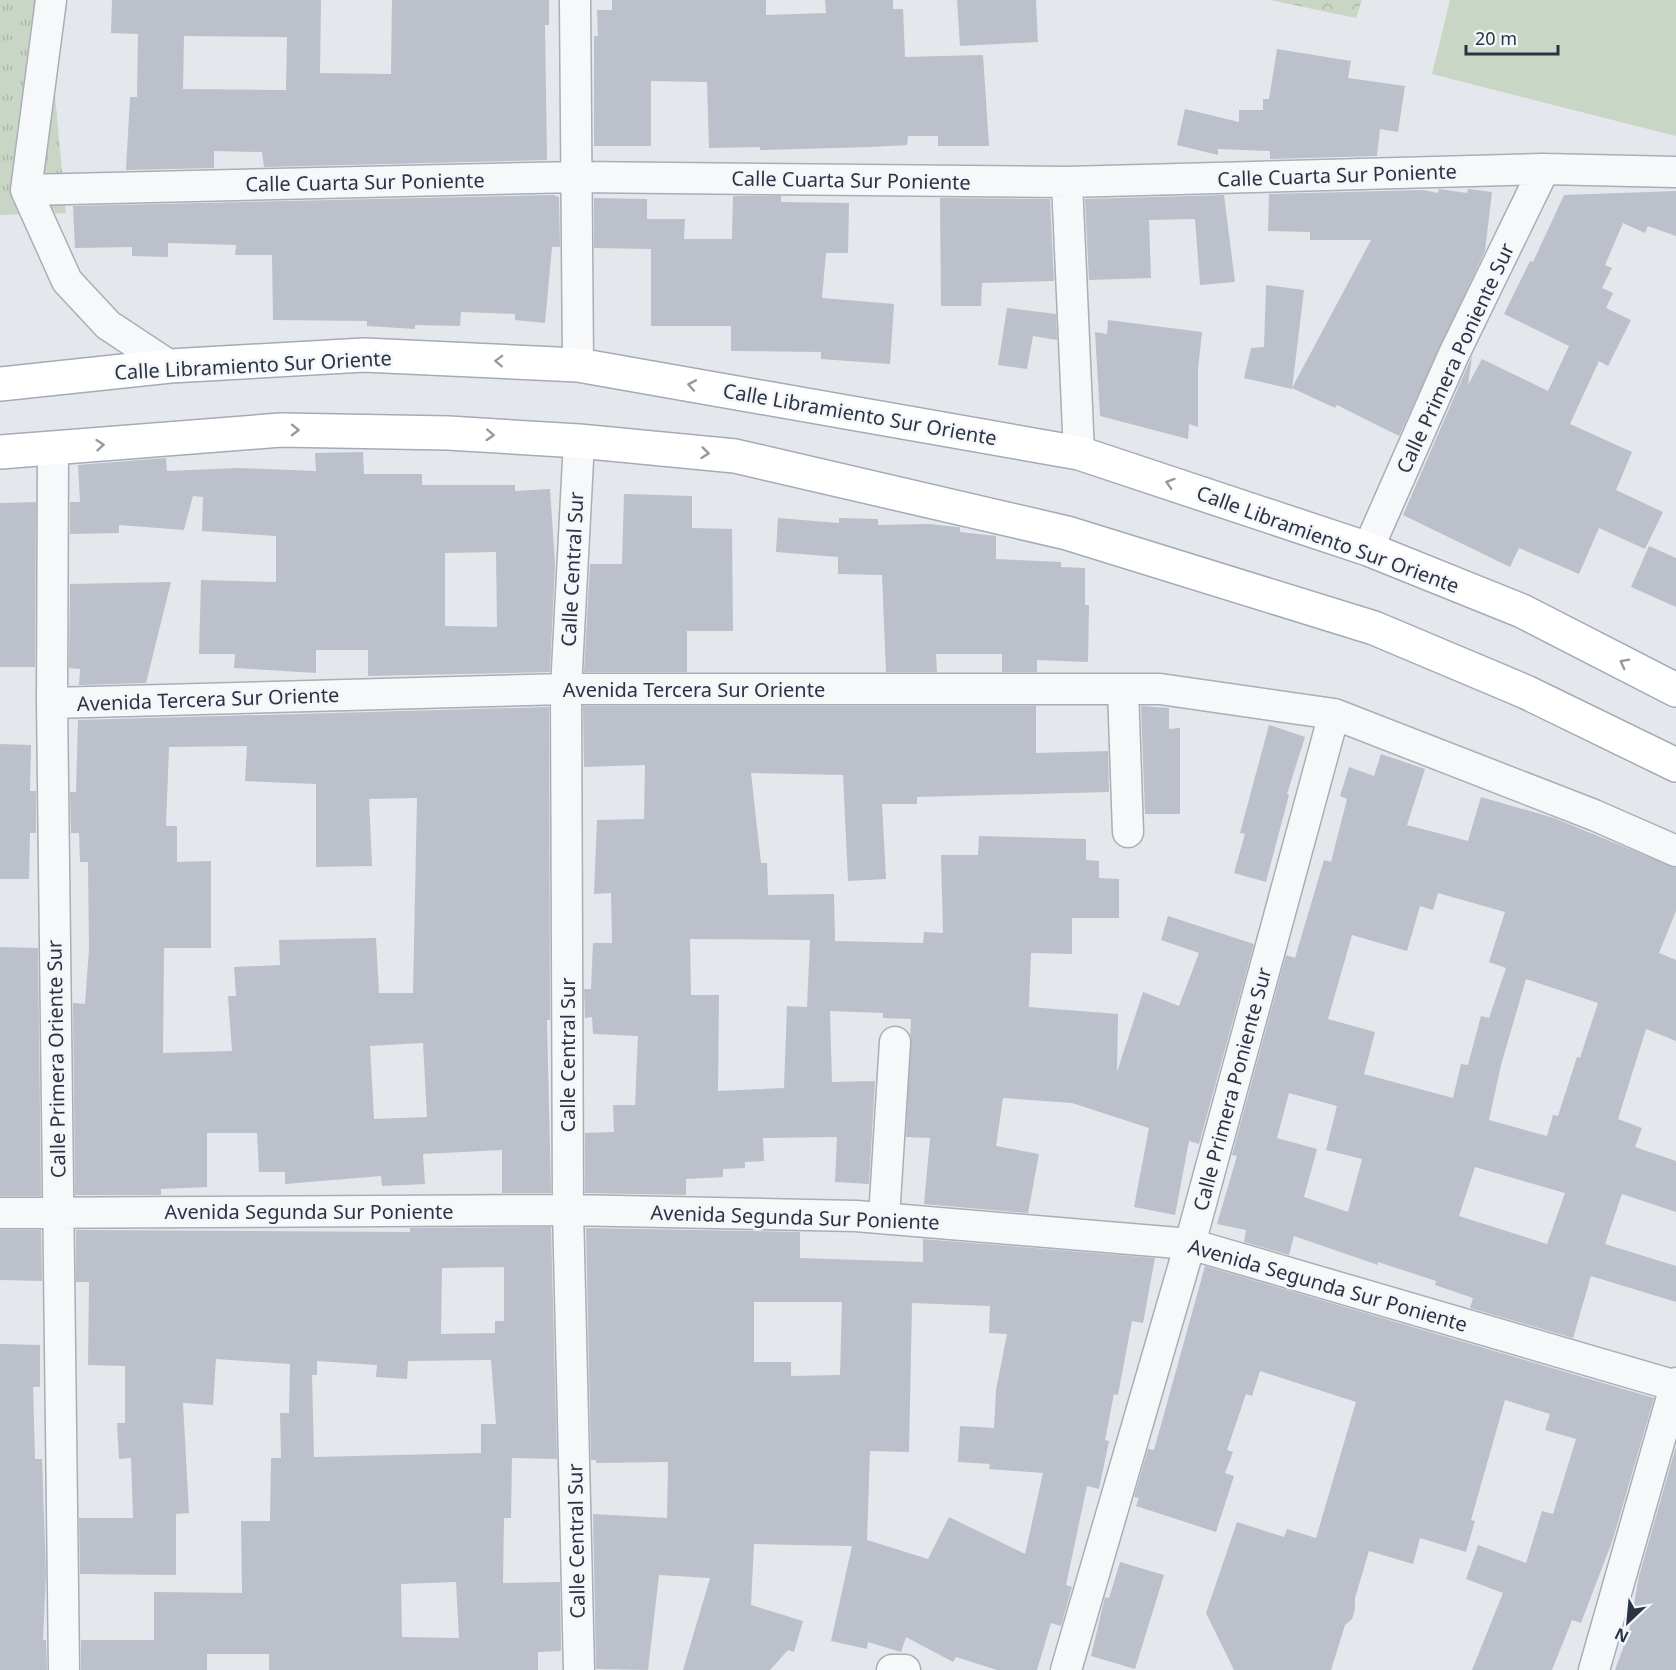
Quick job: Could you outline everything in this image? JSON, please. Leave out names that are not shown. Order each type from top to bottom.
[{"type":"main road","name":"Calle Libramiento Sur Oriente","points":[[0,384],[170,366],[364,355],[579,365],[1079,453],[1368,549],[1522,611],[1676,690]]},
{"type":"main road","points":[[0,452],[281,430],[448,433],[579,441],[735,456],[1067,533],[1374,628],[1526,692],[1676,765]]},
{"type":"street","points":[[51,0],[26,190],[68,281],[108,325],[170,366]]},
{"type":"street","points":[[575,0],[579,365]]},
{"type":"street","name":"Calle Cuarta Sur Poniente","points":[[26,190],[576,177],[1067,182],[1544,169],[1676,172]]},
{"type":"street","name":"Calle Primera Poniente Sur","points":[[1368,549],[1453,356],[1544,169]]},
{"type":"street","points":[[1067,182],[1079,453]]},
{"type":"street","name":"Calle Central Sur","points":[[579,441],[566,689],[568,1210],[579,1670]]},
{"type":"street","name":"Calle Primera Oriente Sur","points":[[52,449],[52,703],[64,1670]]},
{"type":"street","name":"Avenida Tercera Sur Oriente","points":[[52,703],[566,689],[1160,689],[1334,714],[1594,815],[1676,851]]},
{"type":"street","points":[[1123,689],[1128,832]]},
{"type":"street","name":"Calle Primera Poniente Sur","points":[[1066,1670],[1190,1244],[1334,714]]},
{"type":"street","points":[[884,1218],[895,1042]]},
{"type":"street","name":"Avenida Segunda Sur Poniente","points":[[0,1213],[568,1210],[884,1218],[1190,1244],[1676,1385]]},
{"type":"street","points":[[1594,1670],[1676,1385]]},
{"type":"street","points":[[892,1670],[905,1670]]},
{"type":"green space","points":[[0,0],[46,0],[66,213],[0,215]]},
{"type":"green space","points":[[1270,0],[1362,0],[1356,18]]},
{"type":"green space","points":[[1450,0],[1676,0],[1676,136],[1432,74]]},
{"type":"building","points":[[112,0],[321,0],[320,73],[391,74],[392,0],[549,0],[549,25],[545,25],[547,160],[264,167],[262,152],[214,151],[214,168],[126,170],[130,97],[137,97],[138,34],[111,33]],"holes":[[[184,36],[287,37],[286,90],[183,89]]]},
{"type":"building","points":[[612,0],[766,0],[766,15],[826,13],[825,0],[893,0],[893,9],[903,9],[905,57],[983,55],[989,146],[938,146],[938,136],[908,136],[907,145],[760,150],[760,147],[709,148],[707,82],[651,81],[651,146],[594,146],[594,36],[598,36],[597,10],[612,10]]},
{"type":"building","points":[[957,0],[1036,0],[1038,42],[960,46]]},
{"type":"building","points":[[1277,49],[1351,61],[1348,78],[1405,86],[1398,132],[1380,129],[1377,156],[1270,159],[1270,151],[1218,149],[1218,155],[1177,145],[1185,109],[1239,122],[1239,110],[1263,110],[1263,99],[1269,99]]},
{"type":"building","points":[[1439,189],[1467,193],[1468,189],[1492,192],[1485,251],[1399,436],[1337,405],[1335,408],[1292,388],[1371,240],[1310,240],[1310,232],[1268,231],[1269,194],[1423,190],[1438,193]]},
{"type":"building","points":[[1676,191],[1676,236],[1648,226],[1645,233],[1623,223],[1605,265],[1612,268],[1602,288],[1613,293],[1606,308],[1631,320],[1608,366],[1599,361],[1570,424],[1632,452],[1616,490],[1663,512],[1645,549],[1599,528],[1579,574],[1519,548],[1510,567],[1403,515],[1472,356],[1468,385],[1482,359],[1548,391],[1569,346],[1504,314],[1530,261],[1533,262],[1564,195]]},
{"type":"building","points":[[553,195],[559,197],[560,247],[552,247],[545,323],[515,320],[515,314],[461,312],[460,326],[415,325],[415,329],[367,326],[367,321],[273,320],[272,255],[235,255],[236,245],[168,243],[168,257],[132,256],[132,247],[75,248],[73,206]]},
{"type":"building","points":[[1224,195],[1235,282],[1200,285],[1195,219],[1149,220],[1151,278],[1089,280],[1085,199]]},
{"type":"building","points":[[733,196],[781,196],[781,202],[849,203],[848,253],[826,253],[822,298],[894,304],[890,364],[821,359],[821,352],[731,351],[731,326],[651,326],[651,249],[594,248],[594,198],[647,199],[647,219],[685,219],[684,239],[732,239]]},
{"type":"building","points":[[940,198],[1050,199],[1054,281],[982,283],[981,306],[941,306]]},
{"type":"building","points":[[1266,285],[1304,290],[1292,389],[1244,378],[1251,348],[1264,347]]},
{"type":"building","points":[[1007,308],[1056,314],[1057,340],[1033,336],[1027,369],[998,365]]},
{"type":"building","points":[[1108,320],[1202,332],[1198,369],[1198,427],[1189,424],[1188,439],[1100,416],[1095,332],[1107,334]]},
{"type":"building","points":[[363,452],[364,474],[422,474],[422,485],[515,485],[515,491],[550,489],[555,564],[550,672],[368,676],[368,650],[316,650],[316,673],[234,668],[235,654],[199,654],[201,580],[276,582],[276,536],[202,531],[203,497],[193,496],[184,530],[119,525],[119,533],[70,534],[70,502],[80,502],[78,465],[166,458],[167,471],[238,468],[316,471],[315,453]],"holes":[[[496,552],[497,627],[445,626],[445,553]]]},
{"type":"building","points":[[624,494],[692,496],[692,528],[732,529],[733,631],[687,631],[687,672],[584,672],[590,564],[622,564]]},
{"type":"building","points":[[36,502],[35,667],[0,667],[0,503]]},
{"type":"building","points":[[778,518],[839,523],[839,518],[878,519],[878,525],[929,524],[960,527],[960,532],[996,536],[996,559],[1061,562],[1061,567],[1085,568],[1085,605],[1089,605],[1088,662],[1037,660],[1037,672],[1002,672],[1002,654],[936,654],[937,672],[886,672],[882,575],[838,574],[838,557],[776,552]]},
{"type":"building","points":[[1649,546],[1676,558],[1676,607],[1631,587]]},
{"type":"building","points":[[171,582],[146,683],[79,685],[80,669],[69,668],[70,584]]},
{"type":"building","points":[[583,706],[1036,706],[1036,753],[1108,751],[1109,792],[917,797],[917,804],[882,804],[886,879],[848,881],[843,775],[751,773],[761,863],[767,863],[768,895],[834,894],[835,941],[923,943],[924,932],[943,933],[941,855],[978,855],[979,836],[1086,839],[1086,860],[1099,861],[1099,878],[1119,879],[1119,918],[1072,918],[1072,954],[1031,953],[1029,1007],[1118,1014],[1117,1072],[1143,992],[1179,1006],[1199,953],[1161,940],[1168,916],[1254,944],[1199,1144],[1189,1141],[1175,1215],[1134,1207],[1149,1128],[1072,1103],[1003,1098],[996,1146],[1039,1154],[1028,1213],[924,1204],[930,1138],[906,1137],[911,1019],[883,1018],[883,1013],[830,1011],[832,1082],[875,1081],[869,1184],[835,1182],[837,1137],[763,1138],[764,1161],[745,1162],[745,1168],[723,1169],[723,1177],[686,1179],[686,1195],[585,1193],[585,1133],[614,1132],[613,1105],[635,1105],[638,1036],[593,1034],[592,1017],[585,1018],[584,989],[591,989],[593,943],[612,943],[611,893],[594,894],[597,820],[644,819],[645,765],[584,767]],"holes":[[[690,939],[810,940],[807,1007],[787,1006],[784,1088],[718,1091],[719,995],[691,995]]]},
{"type":"building","points":[[1141,706],[1169,708],[1169,729],[1180,728],[1180,814],[1145,814]]},
{"type":"building","points":[[549,707],[550,1020],[547,1020],[551,1193],[502,1193],[502,1150],[423,1154],[425,1184],[382,1186],[381,1176],[285,1184],[285,1172],[259,1172],[257,1133],[207,1133],[207,1187],[161,1189],[161,1195],[75,1195],[73,1003],[85,1004],[89,949],[88,862],[80,862],[79,833],[71,833],[70,792],[76,792],[78,720]],"holes":[[[247,746],[245,781],[316,784],[316,867],[372,866],[369,799],[417,798],[413,993],[379,993],[376,938],[279,940],[280,965],[234,967],[236,996],[228,996],[232,1051],[163,1053],[164,948],[211,948],[211,861],[177,862],[177,826],[166,826],[169,747]],[[423,1043],[427,1117],[374,1119],[370,1046]]]},
{"type":"building","points":[[1269,725],[1305,737],[1287,794],[1289,795],[1266,882],[1234,873],[1245,834],[1240,833]]},
{"type":"building","points":[[0,744],[31,745],[30,791],[36,791],[36,833],[30,833],[29,879],[0,879]]},
{"type":"building","points":[[1381,754],[1425,769],[1407,825],[1468,841],[1481,797],[1554,818],[1676,868],[1676,911],[1659,953],[1676,960],[1676,1041],[1646,1029],[1618,1119],[1642,1128],[1635,1147],[1676,1161],[1676,1212],[1622,1194],[1605,1244],[1676,1266],[1676,1302],[1591,1276],[1573,1338],[1470,1308],[1473,1298],[1435,1285],[1436,1281],[1378,1262],[1378,1265],[1294,1236],[1289,1255],[1244,1242],[1246,1230],[1217,1224],[1237,1156],[1232,1155],[1286,955],[1295,958],[1324,860],[1331,862],[1347,799],[1340,796],[1349,767],[1374,776]],"holes":[[[1438,893],[1505,912],[1489,962],[1506,968],[1489,1018],[1481,1016],[1468,1065],[1461,1064],[1453,1098],[1364,1074],[1375,1032],[1328,1019],[1352,935],[1407,951],[1420,906],[1433,910]],[[1526,979],[1598,1003],[1558,1116],[1553,1115],[1547,1136],[1489,1120],[1501,1065]],[[1289,1093],[1337,1106],[1326,1150],[1362,1159],[1348,1212],[1304,1197],[1317,1149],[1277,1138]],[[1475,1167],[1565,1193],[1547,1244],[1459,1216]]]},
{"type":"building","points":[[0,947],[38,948],[41,1196],[0,1196]]},
{"type":"building","points":[[551,1227],[557,1459],[512,1458],[511,1518],[504,1518],[503,1583],[560,1582],[561,1651],[538,1652],[538,1670],[269,1670],[269,1654],[207,1654],[207,1670],[81,1670],[81,1640],[154,1640],[154,1592],[242,1593],[241,1521],[270,1521],[271,1458],[281,1458],[280,1413],[289,1413],[290,1364],[216,1359],[213,1405],[183,1403],[189,1513],[176,1514],[176,1575],[80,1574],[79,1518],[133,1518],[131,1458],[119,1459],[117,1423],[125,1423],[125,1366],[88,1365],[89,1282],[76,1282],[76,1230],[410,1232],[410,1228]],"holes":[[[504,1267],[504,1321],[495,1321],[495,1333],[441,1334],[442,1268]],[[491,1360],[496,1424],[481,1424],[481,1453],[314,1457],[312,1375],[317,1375],[317,1361],[377,1365],[376,1377],[407,1379],[408,1361]],[[456,1582],[459,1638],[402,1637],[401,1584]]]},
{"type":"building","points":[[586,1228],[800,1232],[800,1258],[923,1262],[923,1239],[1155,1258],[1143,1323],[1132,1321],[1118,1395],[1114,1394],[1105,1440],[1109,1441],[1099,1489],[1087,1486],[1066,1585],[1072,1587],[1061,1626],[1051,1623],[1037,1670],[997,1670],[956,1657],[953,1662],[906,1637],[901,1652],[868,1642],[867,1649],[831,1641],[852,1546],[754,1544],[751,1605],[803,1621],[794,1652],[788,1650],[770,1670],[683,1670],[710,1578],[659,1575],[648,1670],[596,1669],[593,1514],[667,1518],[668,1462],[596,1463],[596,1460],[591,1460]],"holes":[[[754,1302],[842,1302],[840,1375],[791,1376],[791,1362],[754,1362]],[[912,1303],[990,1306],[989,1333],[1007,1334],[996,1390],[994,1428],[960,1426],[958,1462],[990,1464],[989,1469],[1043,1473],[1025,1554],[949,1517],[928,1559],[867,1540],[870,1451],[909,1452]]]},
{"type":"building","points":[[0,1230],[41,1230],[42,1281],[0,1280]]},
{"type":"building","points":[[1205,1266],[1654,1398],[1613,1539],[1581,1623],[1572,1620],[1552,1670],[1472,1670],[1503,1593],[1466,1579],[1478,1545],[1526,1563],[1542,1511],[1553,1514],[1576,1439],[1545,1430],[1550,1414],[1505,1400],[1471,1520],[1475,1521],[1466,1552],[1420,1538],[1413,1564],[1369,1551],[1355,1598],[1352,1619],[1345,1625],[1331,1670],[1234,1670],[1206,1613],[1237,1522],[1284,1537],[1287,1529],[1316,1538],[1356,1402],[1260,1371],[1252,1396],[1246,1394],[1227,1450],[1233,1452],[1225,1473],[1234,1476],[1216,1532],[1136,1506],[1139,1498],[1134,1497],[1148,1449],[1154,1450]]},
{"type":"building","points":[[0,1344],[40,1345],[40,1387],[33,1387],[35,1459],[42,1459],[46,1574],[43,1640],[46,1640],[47,1670],[0,1670]]},
{"type":"building","points":[[1676,1446],[1676,1670],[1615,1670],[1629,1632],[1639,1576]]},
{"type":"building","points":[[1120,1562],[1164,1575],[1135,1669],[1091,1656],[1105,1597],[1109,1598]]}]
